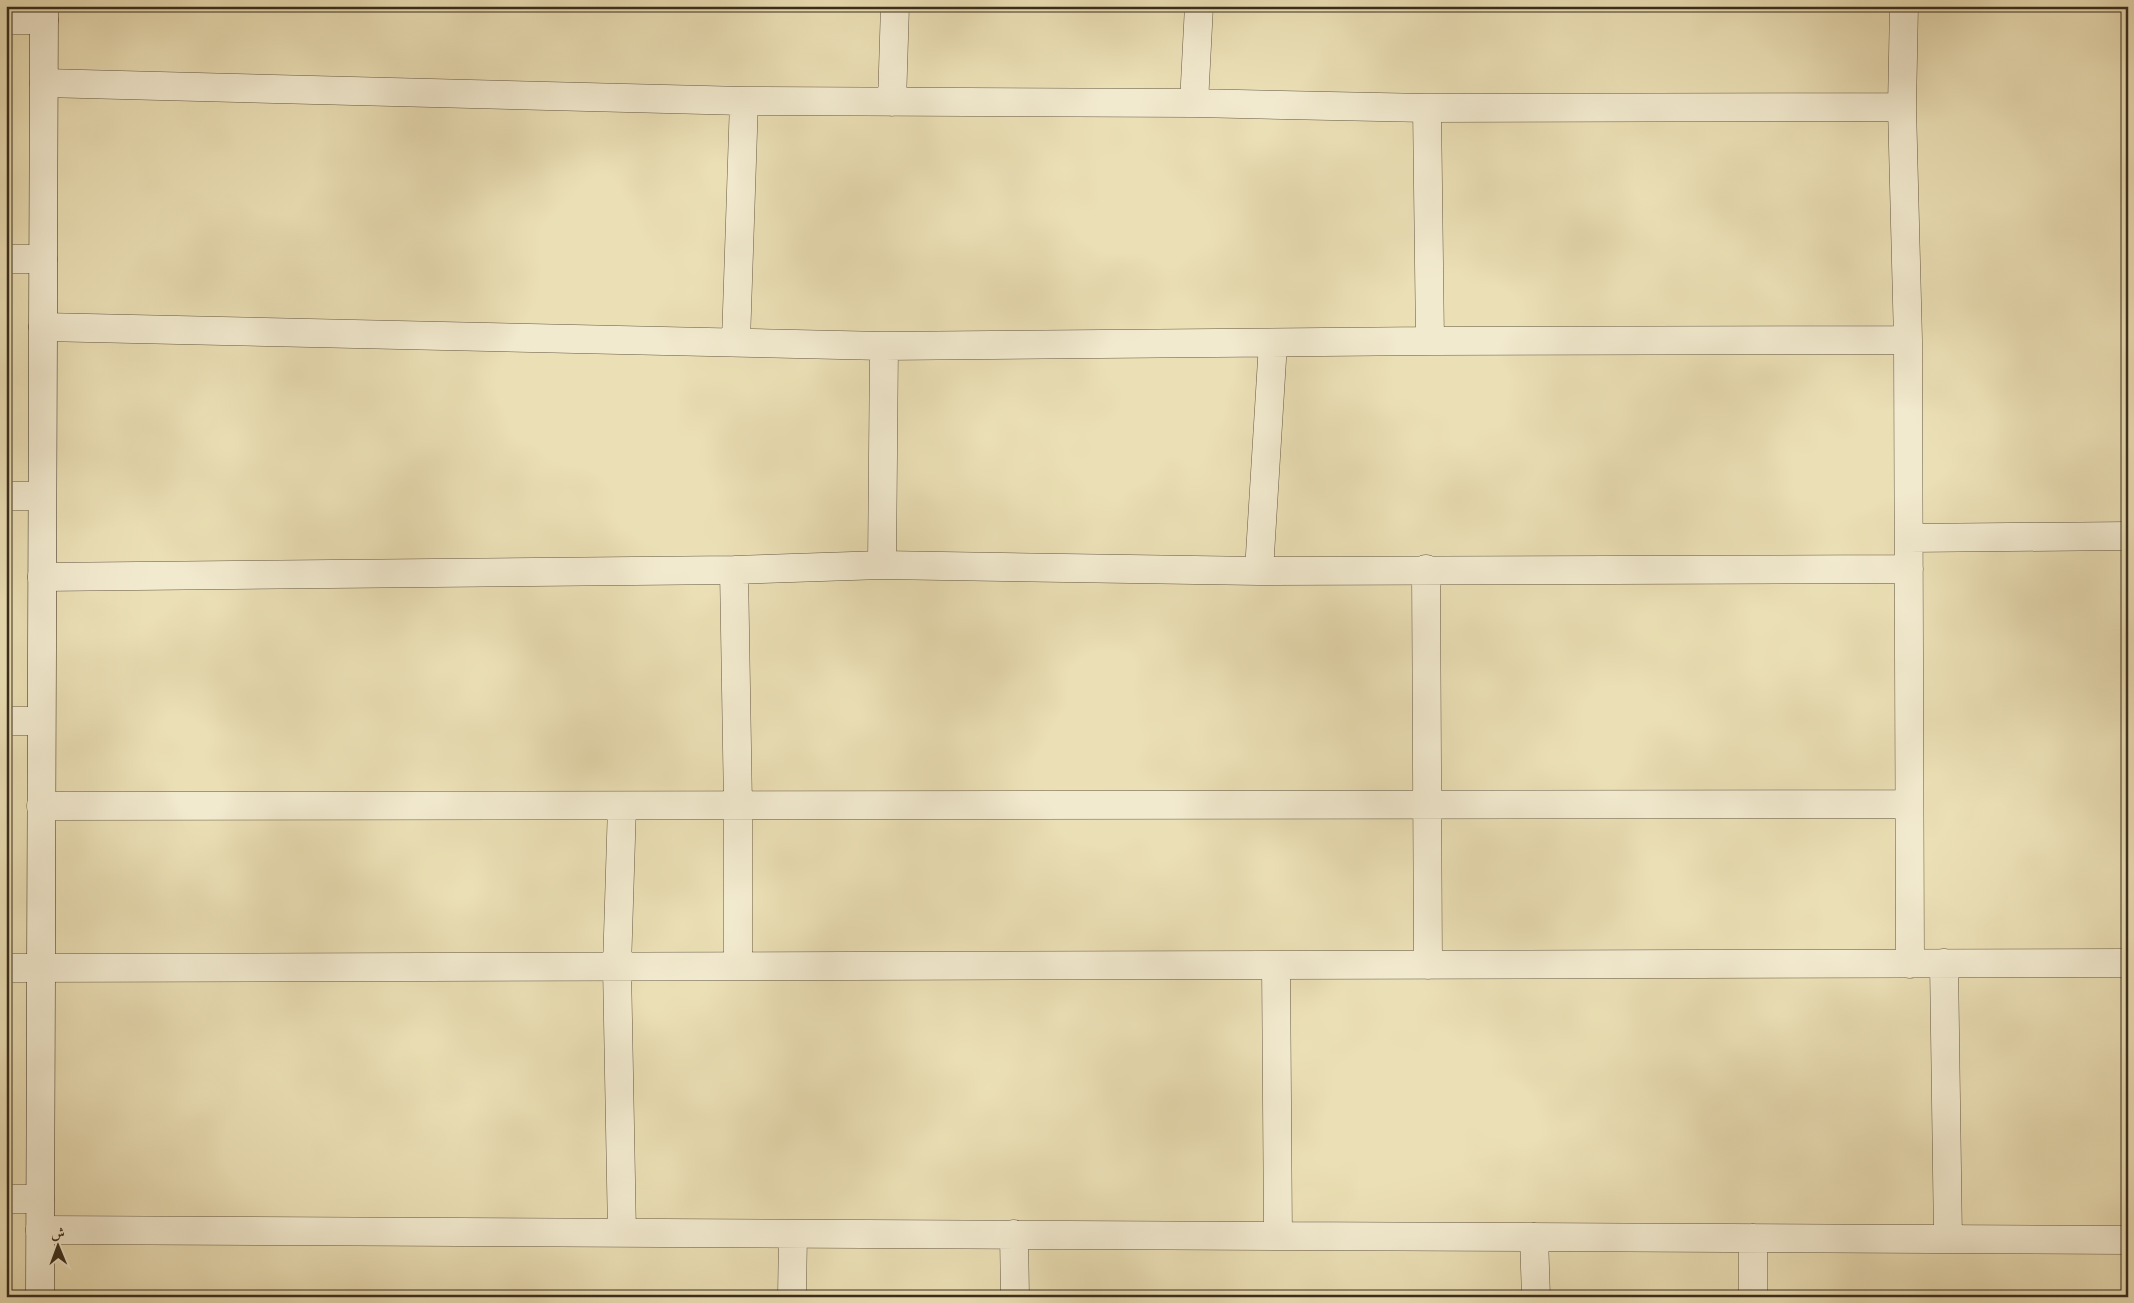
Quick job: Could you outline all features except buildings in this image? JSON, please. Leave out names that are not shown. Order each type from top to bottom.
[{"type":"street","points":[[892,102],[895,6]]},
{"type":"street","points":[[1194,104],[1199,6]]},
{"type":"street","points":[[1904,6],[1902,107],[1908,340],[1910,964]]},
{"type":"street","points":[[6,20],[44,13],[40,1297]]},
{"type":"street","points":[[44,84],[744,101],[1194,104],[1427,108],[1902,107]]},
{"type":"street","points":[[736,341],[744,101]]},
{"type":"street","points":[[1427,108],[1430,340]]},
{"type":"street","points":[[6,259],[43,259]]},
{"type":"street","points":[[43,328],[736,341],[884,346],[1430,340],[1908,340]]},
{"type":"street","points":[[1259,570],[1273,343]]},
{"type":"street","points":[[882,565],[884,346]]},
{"type":"street","points":[[6,496],[42,496]]},
{"type":"street","points":[[1909,538],[2128,536]]},
{"type":"street","points":[[42,576],[734,570],[882,565],[1259,570],[1909,569]]},
{"type":"street","points":[[1426,569],[1428,965]]},
{"type":"street","points":[[734,570],[738,806],[738,966]]},
{"type":"street","points":[[6,720],[41,720]]},
{"type":"street","points":[[41,806],[1909,804]]},
{"type":"street","points":[[622,806],[617,967],[622,1233]]},
{"type":"street","points":[[6,968],[2128,963]]},
{"type":"street","points":[[1944,964],[1948,1239]]},
{"type":"street","points":[[1276,965],[1278,1236]]},
{"type":"street","points":[[6,1199],[40,1200]]},
{"type":"street","points":[[40,1230],[2128,1240]]},
{"type":"street","points":[[792,1297],[793,1234]]},
{"type":"street","points":[[1014,1234],[1015,1297]]},
{"type":"street","points":[[1534,1237],[1536,1297]]},
{"type":"street","points":[[1752,1238],[1753,1297]]}]
